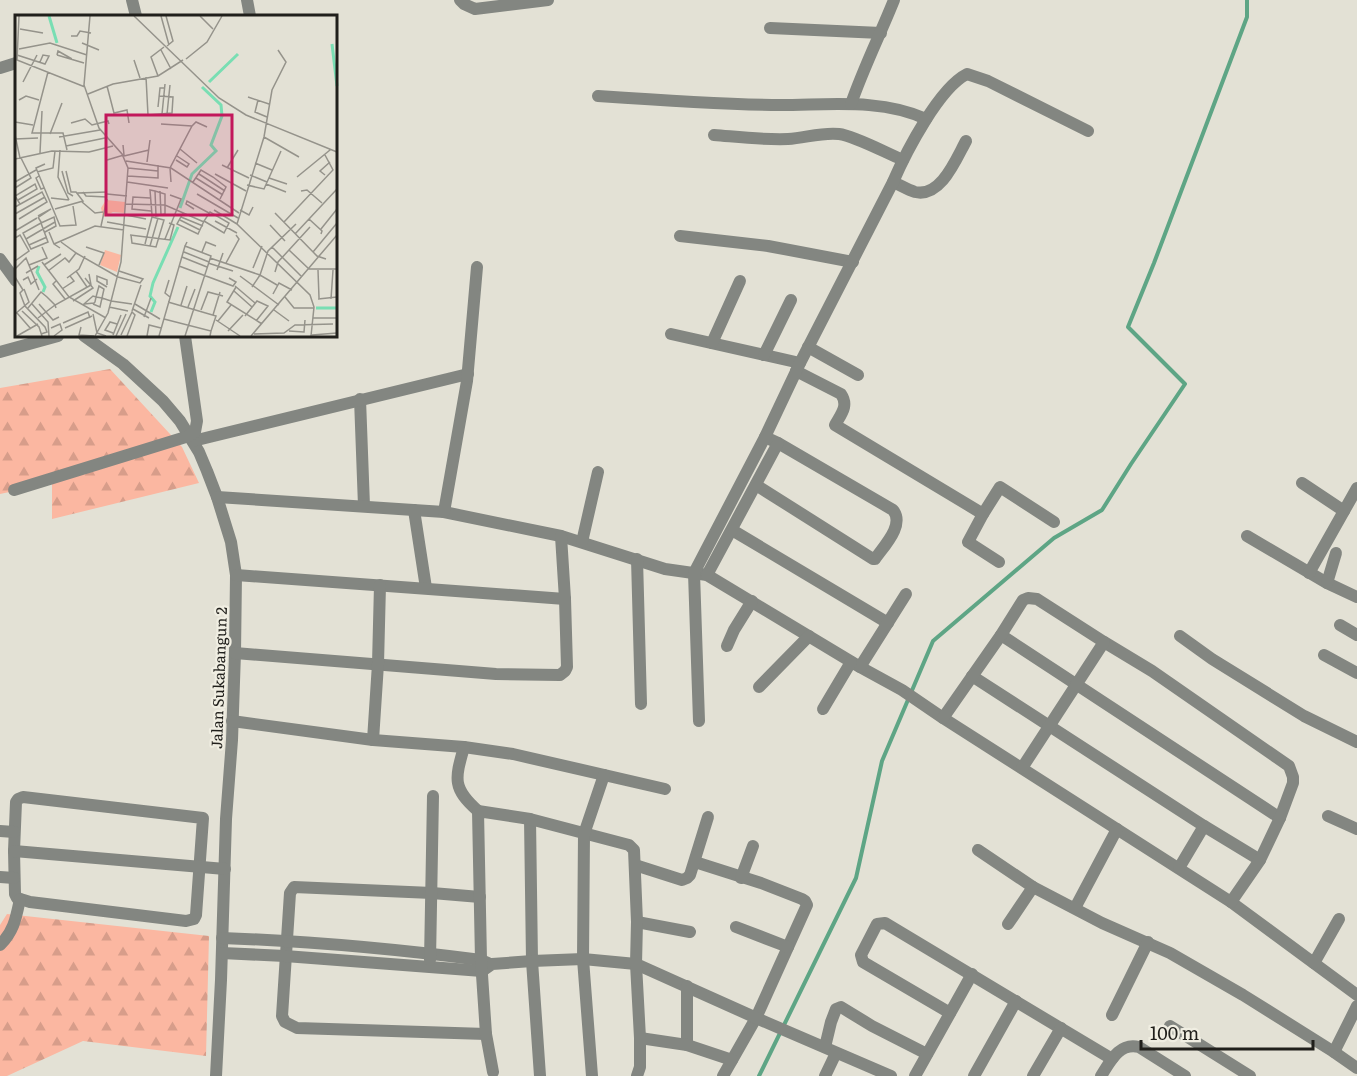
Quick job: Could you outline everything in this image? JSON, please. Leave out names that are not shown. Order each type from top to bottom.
[{"type":"street","points":[[132,0],[136,15]]},
{"type":"street","points":[[247,0],[250,15]]},
{"type":"street","points":[[460,0],[475,9],[548,0]]},
{"type":"street","points":[[851,104],[894,0]]},
{"type":"street","points":[[770,28],[881,33]]},
{"type":"street","points":[[0,68],[15,63]]},
{"type":"street","points":[[699,721],[694,573],[765,437],[903,160],[926,119],[947,91],[968,74],[988,81],[1088,131]]},
{"type":"street","points":[[598,96],[775,105],[851,104],[903,110],[926,119]]},
{"type":"street","points":[[714,135],[778,139],[840,134],[903,160]]},
{"type":"street","points":[[894,182],[915,192],[930,191],[943,180],[966,141]]},
{"type":"street","points":[[680,236],[768,246],[853,262]]},
{"type":"street","points":[[0,259],[15,279]]},
{"type":"street","points":[[444,512],[468,374],[477,267]]},
{"type":"street","points":[[712,344],[740,281]]},
{"type":"street","points":[[764,355],[791,300]]},
{"type":"street","points":[[671,334],[764,355],[798,367],[841,394],[845,400],[845,406],[835,425],[983,514]]},
{"type":"street","points":[[0,352],[51,338]]},
{"type":"street","name":"Jalan Sukabangun 2","points":[[87,338],[146,384],[180,421],[199,452],[217,497],[231,542],[236,575],[235,653],[216,1076]]},
{"type":"street","points":[[185,338],[197,421],[191,439]]},
{"type":"street","points":[[808,347],[858,375]]},
{"type":"street","points":[[14,490],[191,439],[468,374]]},
{"type":"street","points":[[360,399],[364,506]]},
{"type":"street","points":[[756,485],[873,559],[893,532],[897,521],[896,512],[893,510],[765,437]]},
{"type":"street","points":[[707,575],[778,443]]},
{"type":"street","points":[[582,542],[598,472]]},
{"type":"street","points":[[1302,483],[1344,511]]},
{"type":"street","points":[[999,562],[968,542],[1000,487],[1054,522]]},
{"type":"street","points":[[1309,573],[1357,488]]},
{"type":"street","points":[[217,497],[444,512],[561,536],[665,568],[707,575],[856,665],[902,690],[1231,902],[1314,963],[1355,989]]},
{"type":"street","points":[[414,510],[426,588]]},
{"type":"street","points":[[732,530],[888,623]]},
{"type":"street","points":[[235,653],[496,674],[560,675],[566,671],[567,667],[561,536]]},
{"type":"street","points":[[1248,536],[1309,573],[1357,597]]},
{"type":"street","points":[[1327,583],[1336,553]]},
{"type":"street","points":[[637,559],[641,704]]},
{"type":"street","points":[[236,575],[565,599]]},
{"type":"street","points":[[373,740],[380,585]]},
{"type":"street","points":[[823,709],[888,623],[906,594]]},
{"type":"street","points":[[943,718],[1023,600],[1037,599],[1152,671],[1289,766],[1293,777],[1293,783],[1280,818],[1260,860],[1231,902]]},
{"type":"street","points":[[728,646],[734,630],[752,602]]},
{"type":"street","points":[[1340,625],[1357,635]]},
{"type":"street","points":[[1001,635],[1280,818]]},
{"type":"street","points":[[759,687],[808,636]]},
{"type":"street","points":[[1180,636],[1212,659],[1304,716],[1357,742]]},
{"type":"street","points":[[1022,768],[1104,642]]},
{"type":"street","points":[[1324,655],[1357,673]]},
{"type":"street","points":[[972,676],[1260,860]]},
{"type":"street","points":[[232,721],[373,740],[464,747],[513,754],[665,789]]},
{"type":"street","points":[[464,747],[457,780],[466,801],[478,812],[530,819],[629,845],[634,850],[640,1038],[640,1067],[636,1076]]},
{"type":"street","points":[[592,1076],[583,959],[584,834],[604,775]]},
{"type":"street","points":[[430,960],[433,796]]},
{"type":"street","points":[[203,818],[196,915],[190,921],[20,899],[15,894],[16,802],[22,797],[226,819]]},
{"type":"street","points":[[478,812],[486,1034],[493,1072]]},
{"type":"street","points":[[1328,816],[1357,829]]},
{"type":"street","points":[[635,865],[682,880],[687,878],[695,862],[708,817]]},
{"type":"street","points":[[530,819],[532,961],[540,1076]]},
{"type":"street","points":[[1179,868],[1204,826]]},
{"type":"street","points":[[1075,908],[1117,829]]},
{"type":"street","points":[[0,831],[15,832]]},
{"type":"street","points":[[741,878],[753,846]]},
{"type":"street","points":[[978,850],[1033,886],[1123,933],[1149,942],[1170,953],[1243,995],[1357,1068]]},
{"type":"street","points":[[14,851],[225,870]]},
{"type":"street","points":[[695,862],[805,901],[807,908],[788,947],[760,1020],[723,1076]]},
{"type":"street","points":[[0,877],[15,878]]},
{"type":"street","points":[[1008,924],[1033,886]]},
{"type":"street","points":[[480,897],[294,887],[290,893],[282,1016],[285,1022],[297,1028],[486,1034]]},
{"type":"street","points":[[0,945],[9,936],[20,899]]},
{"type":"street","points":[[1314,963],[1339,919]]},
{"type":"street","points":[[637,922],[690,932]]},
{"type":"street","points":[[950,1013],[863,962],[861,955],[877,924],[885,923],[1112,1059]]},
{"type":"street","points":[[736,927],[788,947]]},
{"type":"street","points":[[222,938],[286,940],[430,960],[485,965],[583,959],[636,964],[891,1076]]},
{"type":"street","points":[[1112,1016],[1149,942]]},
{"type":"street","points":[[222,953],[430,960]]},
{"type":"street","points":[[915,1076],[972,974]]},
{"type":"street","points":[[687,986],[687,1045]]},
{"type":"street","points":[[974,1076],[1016,1001]]},
{"type":"street","points":[[1334,1052],[1357,1006]]},
{"type":"street","points":[[825,1076],[831,1022],[836,1009],[841,1007],[927,1054]]},
{"type":"street","points":[[1170,1026],[1250,1076]]},
{"type":"street","points":[[1034,1076],[1061,1028]]},
{"type":"street","points":[[640,1038],[687,1045],[732,1060]]},
{"type":"street","points":[[1101,1076],[1121,1049],[1132,1046],[1139,1047],[1185,1076]]},
{"type":"green space","points":[[110,369],[182,447],[199,483],[52,519],[52,483],[0,494],[0,388]]},
{"type":"green space","points":[[7,914],[209,936],[206,1056],[83,1041],[7,1076],[0,1076],[0,925]]},
{"type":"waterway","points":[[759,1076],[856,878],[882,761],[933,641],[1054,538],[1102,510],[1185,384],[1128,327],[1247,17],[1247,0]]}]
